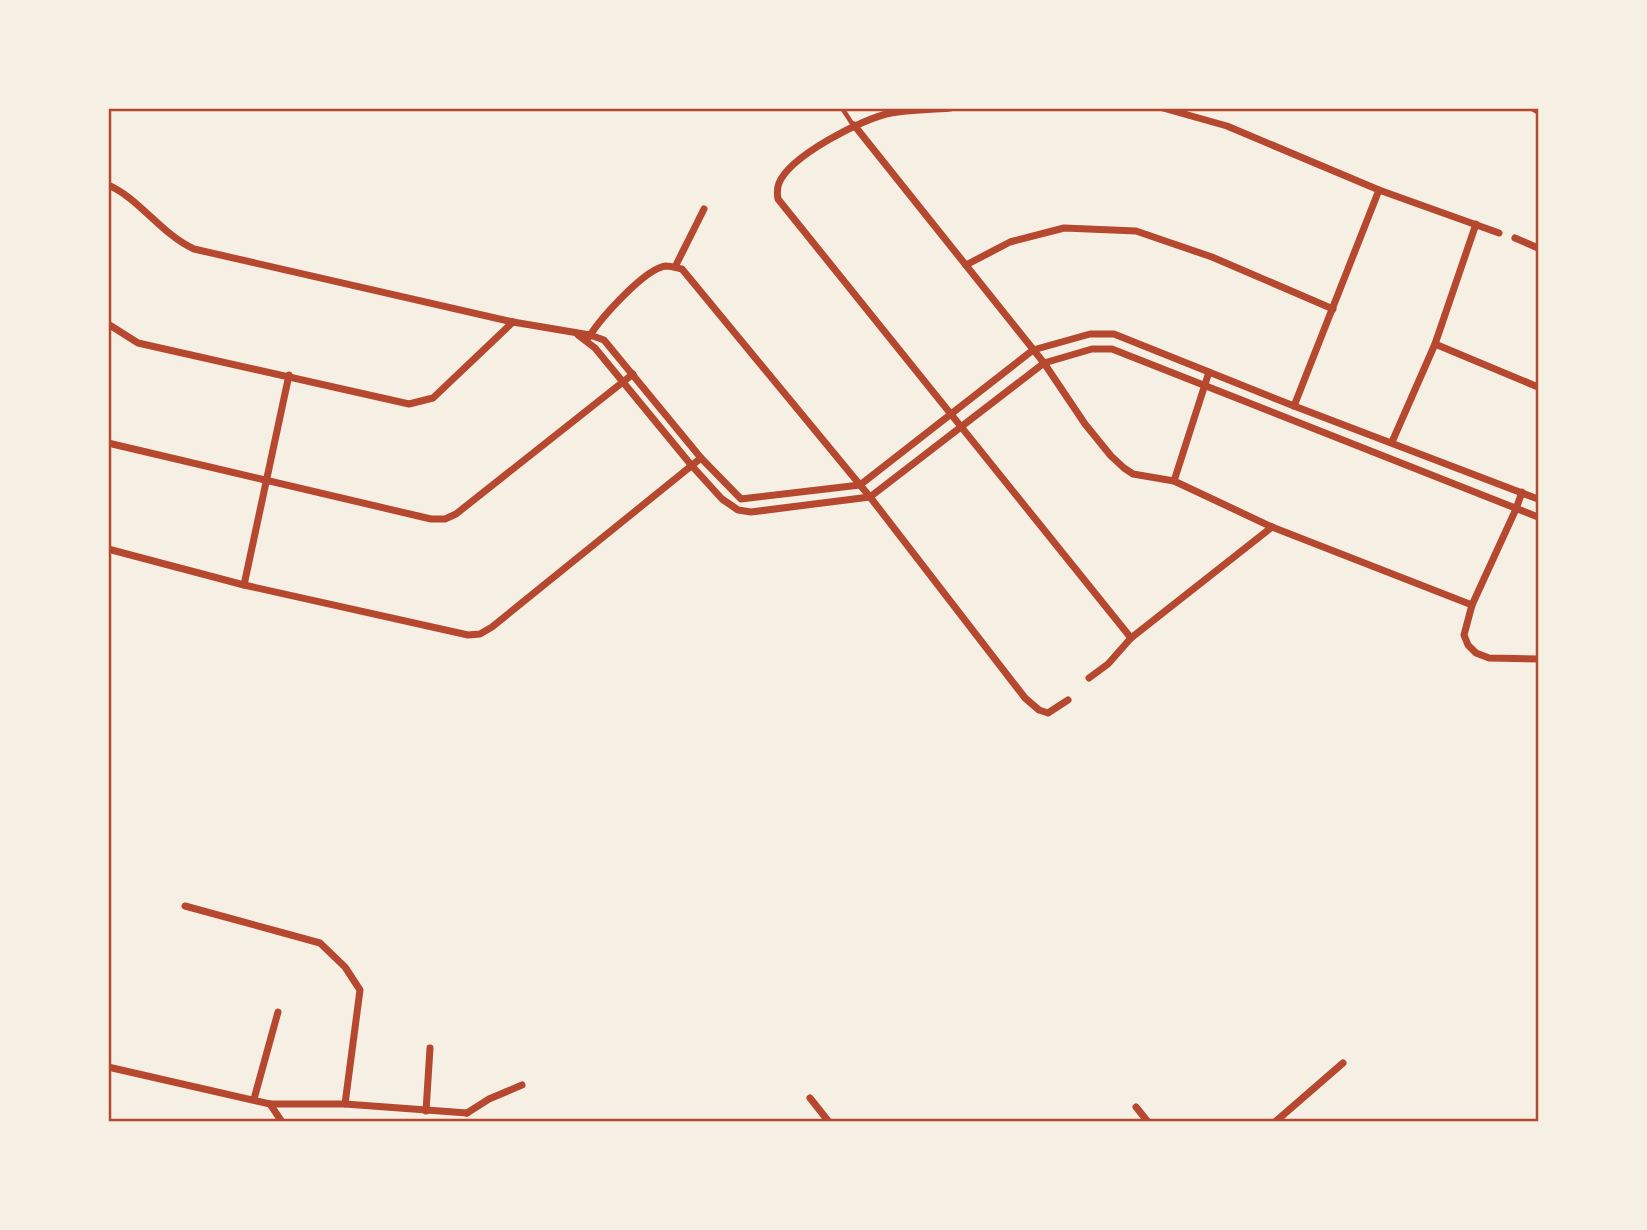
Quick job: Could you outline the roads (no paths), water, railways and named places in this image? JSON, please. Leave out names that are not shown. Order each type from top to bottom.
[{"type":"street","points":[[950,108],[890,113],[854,125],[822,142],[783,176],[777,186],[778,199],[1131,638]]},
{"type":"street","points":[[1163,108],[1227,126],[1379,190],[1499,233]]},
{"type":"street","points":[[1533,108],[1538,111]]},
{"type":"street","points":[[854,125],[1044,363],[1111,457],[1133,474],[1174,481],[1272,527],[1472,605]]},
{"type":"street","points":[[110,185],[172,236],[194,249],[513,323],[604,340],[701,458],[741,499],[860,485],[1033,350],[1090,334],[1114,334],[1538,499]]},
{"type":"street","points":[[1294,406],[1379,190]]},
{"type":"street","points":[[675,267],[704,209]]},
{"type":"street","points":[[1392,442],[1435,344],[1476,224]]},
{"type":"street","points":[[966,265],[1010,242],[1064,228],[1136,232],[1212,257],[1333,309]]},
{"type":"street","points":[[1515,238],[1538,248]]},
{"type":"street","points":[[589,338],[612,307],[642,278],[663,266],[682,269],[870,497],[1025,698],[1039,710],[1048,713],[1068,700]]},
{"type":"street","points":[[108,324],[138,343],[410,404],[433,398],[513,323]]},
{"type":"street","points":[[589,338],[692,466],[722,499],[738,510],[751,512],[870,497],[1044,363],[1092,349],[1112,349],[1538,517]]},
{"type":"street","points":[[1435,344],[1538,387]]},
{"type":"street","points":[[1174,481],[1209,372]]},
{"type":"street","points":[[108,443],[431,519],[445,519],[456,514],[633,374]]},
{"type":"street","points":[[244,585],[289,375]]},
{"type":"street","points":[[108,549],[244,585],[468,635],[480,634],[701,458]]},
{"type":"street","points":[[1521,492],[1516,509],[1472,605],[1464,635],[1468,645],[1476,653],[1489,659],[1538,659]]},
{"type":"street","points":[[1089,678],[1108,664],[1131,638],[1272,527]]},
{"type":"street","points":[[185,906],[320,943],[333,953],[360,990],[345,1104]]},
{"type":"street","points":[[254,1099],[278,1012]]},
{"type":"street","points":[[426,1111],[430,1048]]},
{"type":"street","points":[[1275,1122],[1343,1063]]},
{"type":"street","points":[[108,1067],[270,1104],[345,1104],[468,1117],[489,1099],[522,1085]]},
{"type":"street","points":[[810,1098],[829,1122]]},
{"type":"street","points":[[270,1104],[282,1122]]},
{"type":"street","points":[[1136,1107],[1148,1122]]},
{"type":"lane","points":[[842,108],[854,125]]}]
